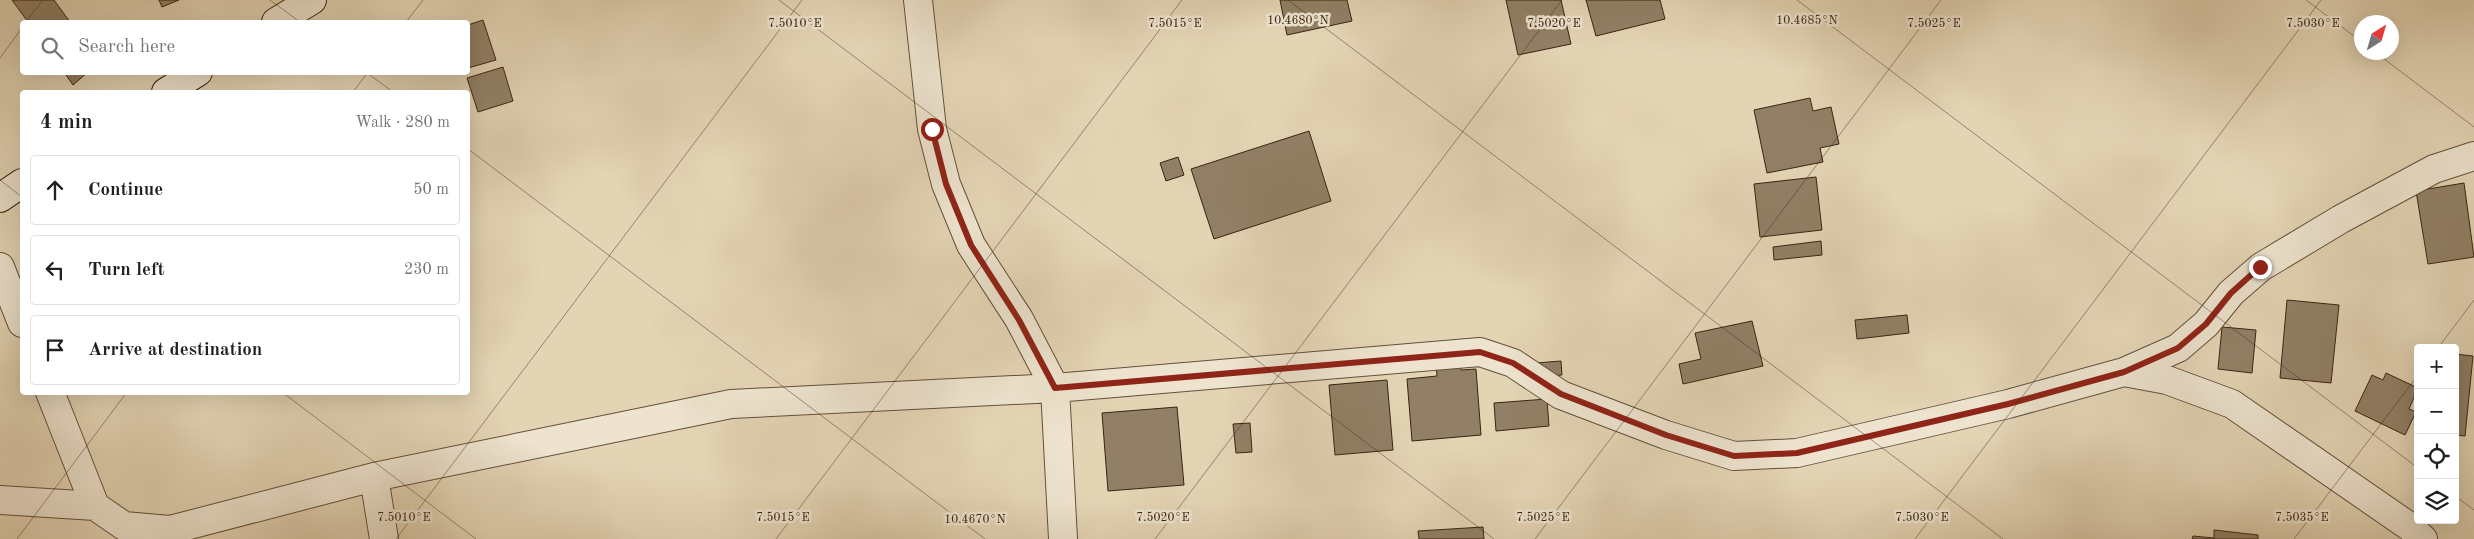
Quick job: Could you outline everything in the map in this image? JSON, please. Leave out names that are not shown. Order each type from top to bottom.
[{"type":"street","points":[[279,20],[312,0]]},
{"type":"street","points":[[918,0],[932,129],[946,184],[971,245],[1019,320],[1055,388],[1062,539]]},
{"type":"street","points":[[169,90],[193,75]]},
{"type":"street","points":[[0,500],[95,506],[124,526],[170,530],[374,477],[731,404],[1055,388],[1480,352],[1513,363],[1561,394],[1666,435],[1734,456],[1797,453],[2008,404],[2124,372],[2178,348],[2206,324],[2231,293],[2260,267],[2341,218],[2434,169],[2474,156]]},
{"type":"street","points":[[0,198],[20,185]]},
{"type":"street","points":[[0,267],[20,318]]},
{"type":"street","points":[[2124,372],[2167,380],[2232,404],[2410,527],[2423,539]]},
{"type":"street","points":[[51,395],[95,506]]},
{"type":"street","points":[[374,477],[384,539]]},
{"type":"building","points":[[12,0],[54,0],[69,20],[27,20]]},
{"type":"building","points":[[159,0],[179,0],[162,7]]},
{"type":"building","points":[[1280,0],[1347,0],[1352,21],[1287,35]]},
{"type":"building","points":[[1506,0],[1561,0],[1571,44],[1518,55]]},
{"type":"building","points":[[1586,0],[1660,0],[1665,19],[1596,36]]},
{"type":"building","points":[[483,20],[496,60],[470,67],[470,24]]},
{"type":"building","points":[[503,67],[513,101],[478,112],[467,78]]},
{"type":"building","points":[[66,75],[85,75],[73,85]]},
{"type":"building","points":[[1810,98],[1813,111],[1831,107],[1839,144],[1820,148],[1823,162],[1767,173],[1754,110]]},
{"type":"building","points":[[1309,131],[1331,201],[1214,239],[1191,169]]},
{"type":"building","points":[[1178,157],[1184,175],[1166,181],[1160,163]]},
{"type":"building","points":[[1816,177],[1822,230],[1760,237],[1754,184]]},
{"type":"building","points":[[2464,183],[2474,257],[2428,264],[2416,191]]},
{"type":"building","points":[[1821,241],[1822,255],[1774,260],[1773,247]]},
{"type":"building","points":[[2287,300],[2339,305],[2331,383],[2280,378]]},
{"type":"building","points":[[1907,315],[1909,333],[1857,339],[1855,320]]},
{"type":"building","points":[[1752,321],[1763,366],[1683,384],[1679,364],[1701,359],[1695,333]]},
{"type":"building","points":[[2222,327],[2256,330],[2252,373],[2218,369]]},
{"type":"building","points":[[2459,354],[2473,356],[2465,436],[2459,435]]},
{"type":"building","points":[[1561,361],[1562,375],[1537,377],[1536,363]]},
{"type":"building","points":[[1460,362],[1461,370],[1476,369],[1481,435],[1412,441],[1407,379],[1437,376],[1436,364]]},
{"type":"building","points":[[2386,373],[2414,386],[2414,397],[2409,409],[2414,411],[2414,416],[2405,435],[2355,411],[2372,375],[2383,380]]},
{"type":"building","points":[[1387,380],[1393,450],[1335,455],[1329,385]]},
{"type":"building","points":[[1547,399],[1549,426],[1496,431],[1494,403]]},
{"type":"building","points":[[1177,407],[1184,485],[1108,491],[1102,413]]},
{"type":"building","points":[[1250,423],[1252,452],[1236,453],[1233,424]]},
{"type":"building","points":[[1483,527],[1484,539],[1419,539],[1418,531]]},
{"type":"building","points":[[2214,530],[2258,535],[2258,539],[2192,539],[2193,536],[2214,538]]},
{"type":"route","points":[[932,129],[946,184],[971,245],[1019,320],[1055,388],[1480,352],[1513,363],[1561,394],[1666,435],[1734,456],[1797,453],[2008,404],[2124,372],[2178,348],[2206,324],[2231,293],[2260,267]]}]
